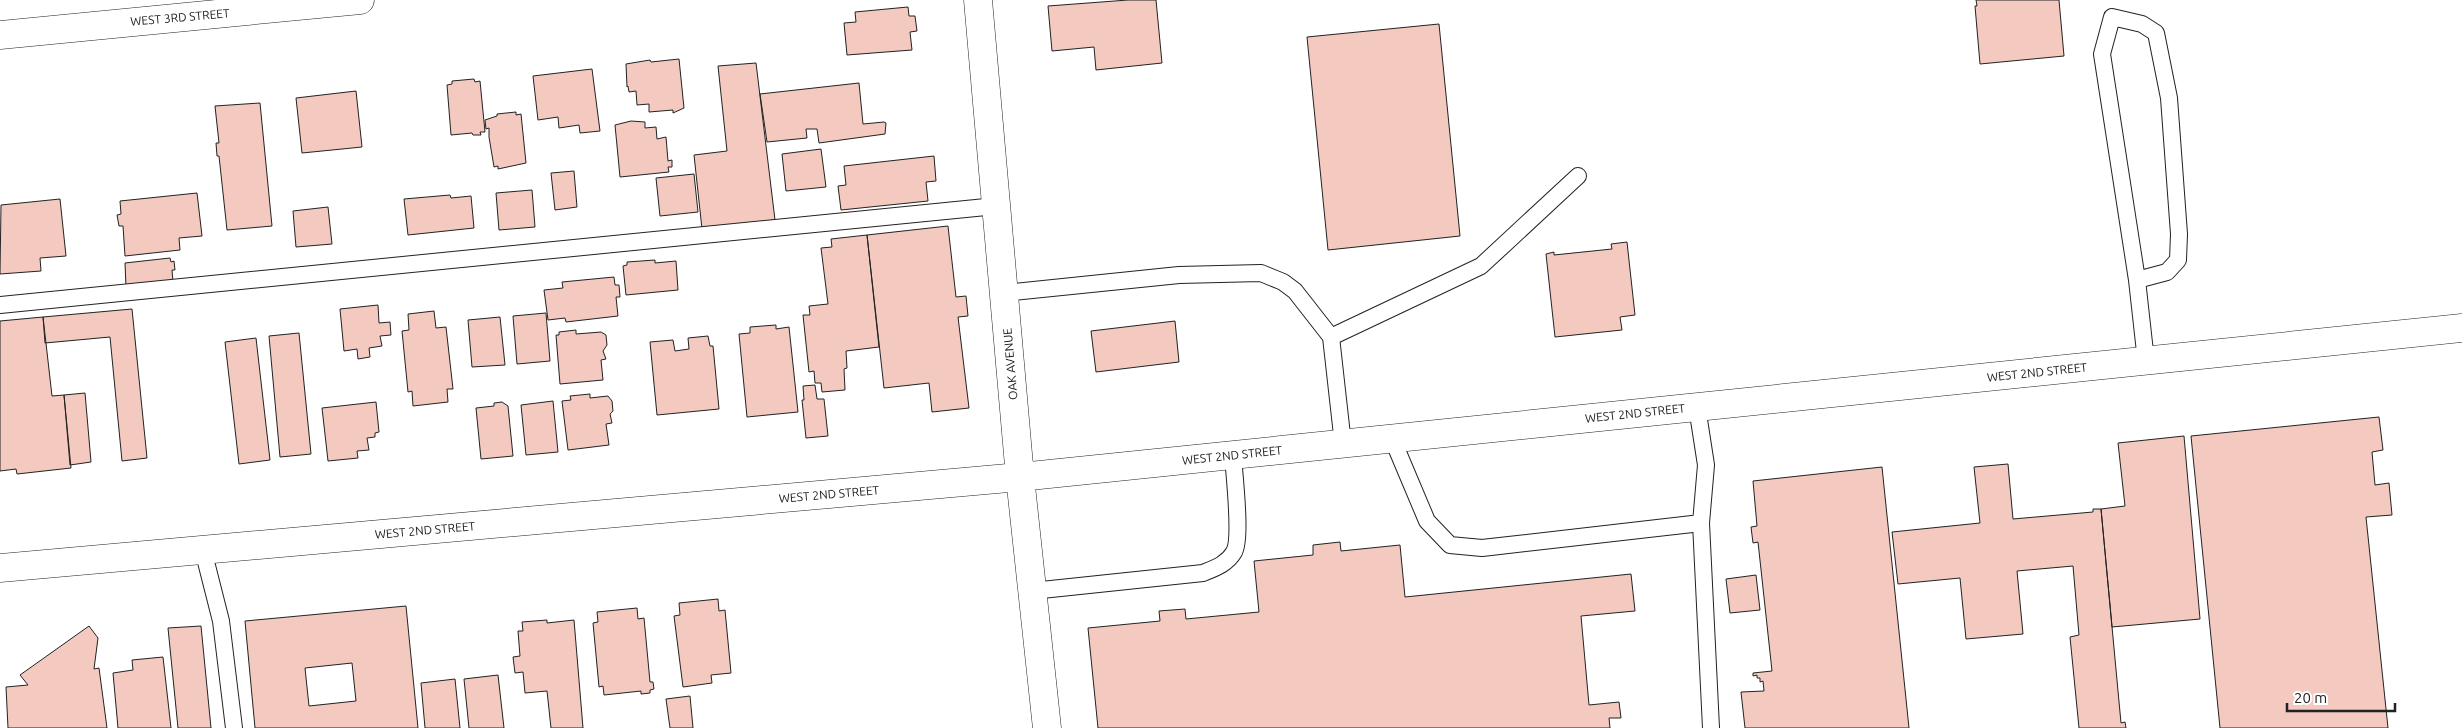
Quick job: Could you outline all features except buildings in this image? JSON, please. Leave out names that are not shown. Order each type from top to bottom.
[{"type":"street","name":"WEST 3RD STREET","points":[[0,35],[360,0]]},
{"type":"street","name":"OAK AVENUE","points":[[978,0],[1020,477],[1047,728]]},
{"type":"street","name":"WEST 2ND STREET","points":[[0,568],[1020,477],[2462,328]]},
{"type":"lane","points":[[2137,280],[2167,272],[2178,260],[2179,234],[2169,98],[2156,33],[2142,24],[2112,17],[2102,54],[2137,280],[2146,361]]},
{"type":"lane","points":[[1331,337],[1481,266],[1578,176]]},
{"type":"lane","points":[[0,305],[996,206]]},
{"type":"lane","points":[[1004,293],[1179,275],[1262,274],[1283,282],[1295,291],[1331,337],[1343,444]]},
{"type":"lane","points":[[1697,407],[1706,465],[1701,523],[1712,728]]},
{"type":"lane","points":[[1392,438],[1427,521],[1450,545],[1482,548],[1701,523]]},
{"type":"lane","points":[[1032,591],[1202,573],[1223,565],[1235,552],[1237,536],[1233,455]]},
{"type":"lane","points":[[203,550],[221,620],[234,728]]}]
